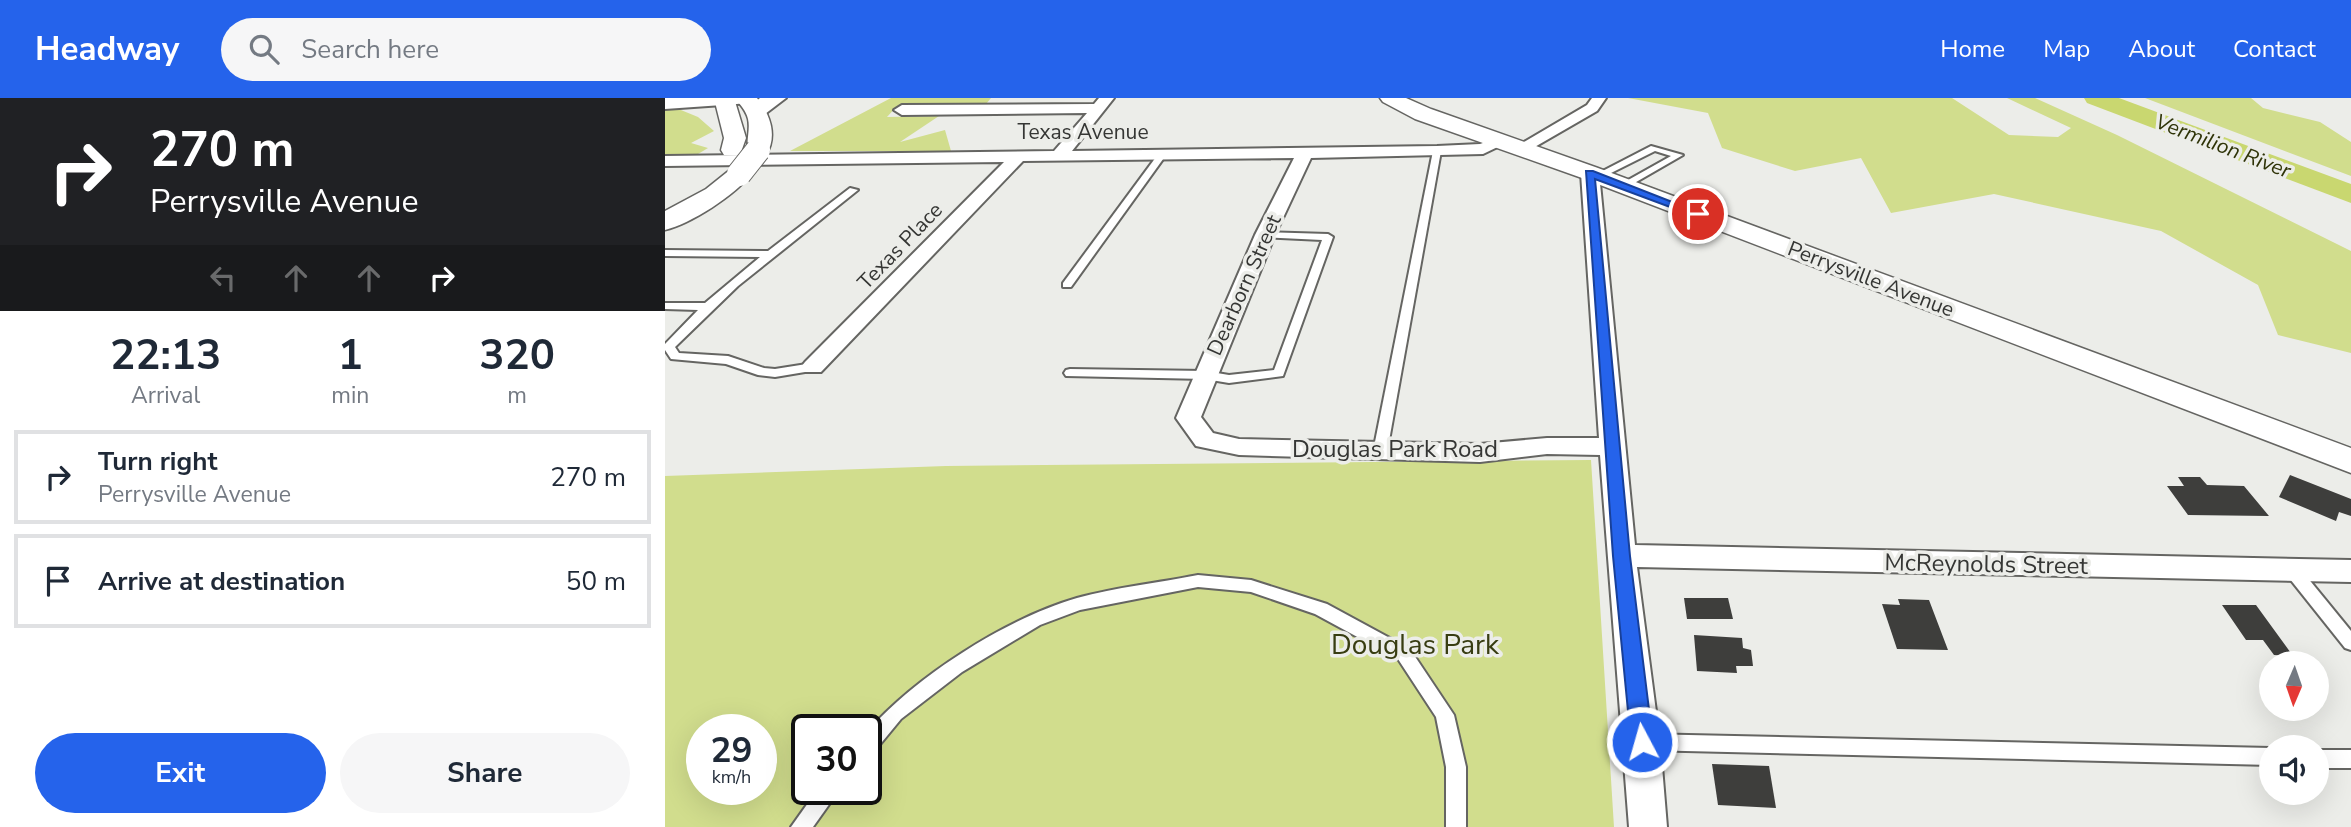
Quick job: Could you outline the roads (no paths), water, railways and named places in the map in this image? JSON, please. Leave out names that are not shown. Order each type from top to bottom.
[{"type":"highway","points":[[665,102],[744,100]]},
{"type":"street","name":"Perrysville Avenue","points":[[1390,98],[1423,114],[1604,178],[2351,461]]},
{"type":"street","points":[[1510,145],[1591,108],[1599,98]]},
{"type":"street","points":[[729,166],[758,150],[761,122],[744,100]]},
{"type":"street","points":[[668,218],[715,194],[729,166],[744,100]]},
{"type":"street","points":[[902,110],[1104,103]]},
{"type":"street","points":[[1059,156],[1104,103]]},
{"type":"street","name":"Texas Avenue","points":[[665,161],[1437,151],[1510,145]]},
{"type":"street","name":"Dearborn Street","points":[[1188,418],[1265,235],[1305,153]]},
{"type":"street","name":"Texas Place","points":[[813,368],[1019,156]]},
{"type":"street","points":[[1604,178],[1612,447],[1649,827]]},
{"type":"street","name":"Douglas Park Road","points":[[1188,418],[1205,440],[1239,447],[1480,453],[1547,446],[1612,447]]},
{"type":"street","name":"McReynolds Street","points":[[1621,556],[2351,571]]},
{"type":"lane","points":[[1654,148],[1679,155],[1604,178],[1654,148]]},
{"type":"lane","points":[[1380,452],[1437,151]]},
{"type":"lane","points":[[1067,285],[1162,155]]},
{"type":"lane","points":[[813,368],[762,372],[728,360],[675,356],[669,347],[770,254],[853,190]]},
{"type":"lane","points":[[1070,373],[1205,375],[1229,379],[1279,373],[1328,237],[1265,235]]},
{"type":"lane","points":[[665,253],[770,254]]},
{"type":"lane","points":[[665,306],[711,307]]},
{"type":"lane","points":[[665,331],[684,331]]},
{"type":"lane","points":[[2292,570],[2351,643]]},
{"type":"lane","points":[[882,728],[895,713],[956,667],[1034,620],[1079,604],[1198,581],[1251,586],[1321,609],[1405,654],[1445,716],[1456,767],[1456,827]]},
{"type":"lane","points":[[1642,742],[2259,757]]},
{"type":"lane","points":[[2329,759],[2351,759]]},
{"type":"lane","points":[[801,827],[818,805]]},
{"type":"waterway","name":"Vermilion River","points":[[2096,98],[2351,194]]},
{"type":"park label","name":"Douglas Park","points":[[1415,645]]}]
